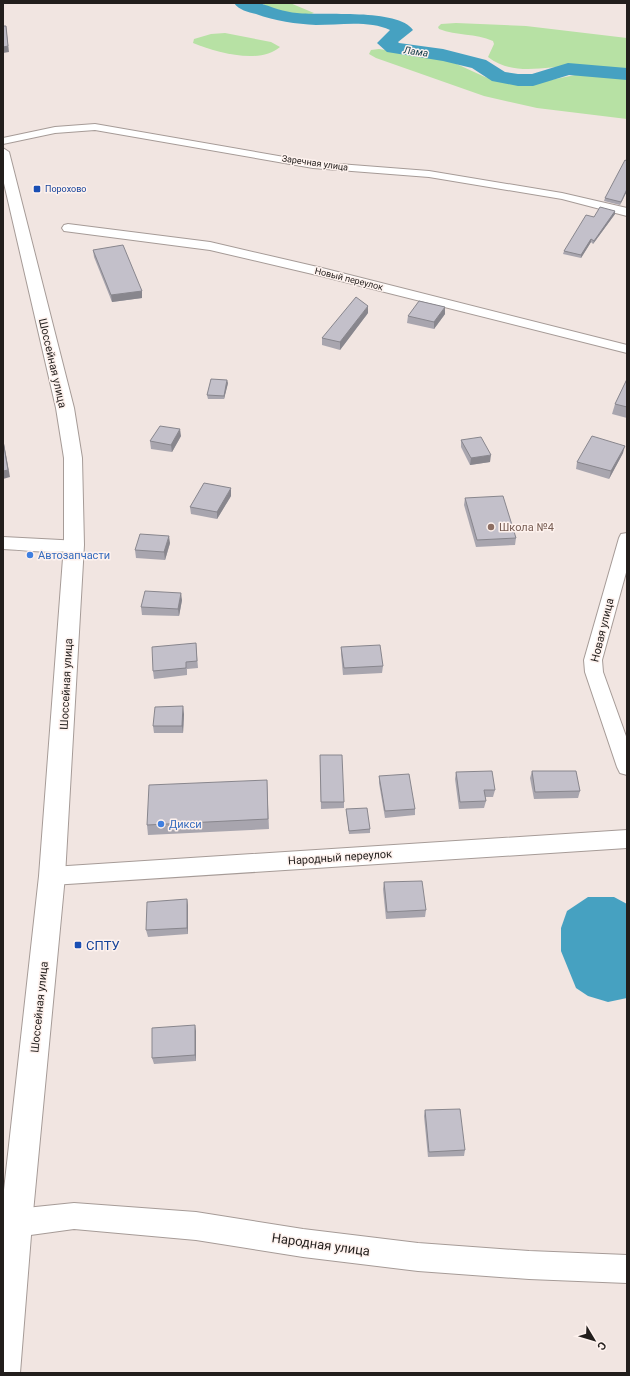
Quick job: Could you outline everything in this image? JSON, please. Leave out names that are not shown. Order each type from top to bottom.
[{"type":"main road","name":"Шоссейная улица","points":[[3,152],[64,408],[73,458],[74,545],[61,762],[52,876],[16,1223],[3,1372]]},
{"type":"street","name":"Заречная улица","points":[[3,141],[55,130],[95,127],[121,130],[313,165],[429,174],[461,179],[562,196],[627,212]]},
{"type":"street","name":"Новый переулок","points":[[68,228],[223,249],[627,349]]},
{"type":"street","name":"Новая улица","points":[[627,538],[593,660],[594,672],[627,767]]},
{"type":"street","points":[[3,543],[47,546],[74,545]]},
{"type":"street","name":"Народный переулок","points":[[52,876],[627,839]]},
{"type":"street","name":"Народная улица","points":[[16,1223],[74,1216],[196,1226],[303,1243],[418,1257],[529,1265],[627,1269]]},
{"type":"green space","points":[[261,3],[290,3],[314,13],[300,16],[287,14]]},
{"type":"green space","points":[[456,23],[526,26],[627,38],[627,71],[581,66],[530,69],[508,67],[488,57],[494,44],[493,41],[486,38],[452,33],[439,29],[438,27],[441,24]]},
{"type":"green space","points":[[225,33],[271,42],[280,47],[261,55],[249,56],[225,53],[193,43],[194,39],[211,34]]},
{"type":"green space","points":[[379,49],[448,60],[485,77],[514,84],[531,84],[580,74],[627,79],[627,119],[537,108],[484,96],[376,58],[369,54],[371,50]]},
{"type":"water","points":[[588,897],[614,897],[627,904],[627,998],[608,1002],[588,996],[576,988],[561,951],[561,928],[567,911]]},
{"type":"building","points":[[3,26],[6,26],[8,46],[3,47]]},
{"type":"building","points":[[625,160],[627,161],[627,189],[621,202],[605,198]]},
{"type":"building","points":[[600,207],[615,211],[594,241],[591,239],[581,255],[564,251],[586,215],[594,217]]},
{"type":"building","points":[[123,245],[142,291],[111,295],[93,250]]},
{"type":"building","points":[[356,297],[368,306],[340,342],[322,338]]},
{"type":"building","points":[[419,301],[445,307],[434,322],[408,316]]},
{"type":"building","points":[[211,379],[227,380],[224,396],[207,395]]},
{"type":"building","points":[[627,379],[627,407],[615,404]]},
{"type":"building","points":[[160,426],[180,429],[171,445],[150,441]]},
{"type":"building","points":[[592,436],[625,446],[611,471],[577,462]]},
{"type":"building","points":[[481,437],[491,455],[471,458],[461,440]]},
{"type":"building","points":[[3,441],[8,470],[3,471]]},
{"type":"building","points":[[204,483],[231,488],[217,512],[190,507]]},
{"type":"building","points":[[503,496],[516,538],[477,540],[465,498]]},
{"type":"building","points":[[140,534],[169,536],[164,552],[135,550]]},
{"type":"building","points":[[145,591],[181,593],[178,609],[141,607]]},
{"type":"building","points":[[196,643],[197,661],[186,662],[186,668],[153,671],[152,647]]},
{"type":"building","points":[[380,645],[383,666],[344,668],[341,647]]},
{"type":"building","points":[[183,706],[182,726],[153,726],[155,707]]},
{"type":"building","points":[[320,755],[342,755],[344,802],[321,802]]},
{"type":"building","points":[[492,771],[495,790],[484,790],[486,801],[460,802],[456,772]]},
{"type":"building","points":[[532,771],[576,771],[580,791],[535,792]]},
{"type":"building","points":[[409,774],[415,809],[385,811],[379,776]]},
{"type":"building","points":[[267,780],[268,819],[147,825],[149,785]]},
{"type":"building","points":[[367,808],[370,829],[349,831],[346,809]]},
{"type":"building","points":[[422,881],[426,910],[387,912],[384,882]]},
{"type":"building","points":[[187,899],[187,928],[146,930],[147,902]]},
{"type":"building","points":[[195,1025],[195,1055],[152,1058],[152,1028]]},
{"type":"building","points":[[460,1109],[465,1150],[429,1152],[425,1110]]},
{"type":"waterway","name":"Лама","points":[[243,3],[265,12],[281,16],[305,19],[369,20],[394,25],[404,30],[395,35],[386,43],[394,48],[443,55],[479,64],[499,77],[518,80],[533,80],[568,69],[627,74]]},
{"type":"place","name":"Порохово","points":[[37,189]]},
{"type":"place","name":"Школа №4","points":[[491,527]]},
{"type":"place","name":"Автозапчасти","points":[[30,555]]},
{"type":"place","name":"Дикси","points":[[161,824]]},
{"type":"place","name":"СПТУ","points":[[78,945]]}]
